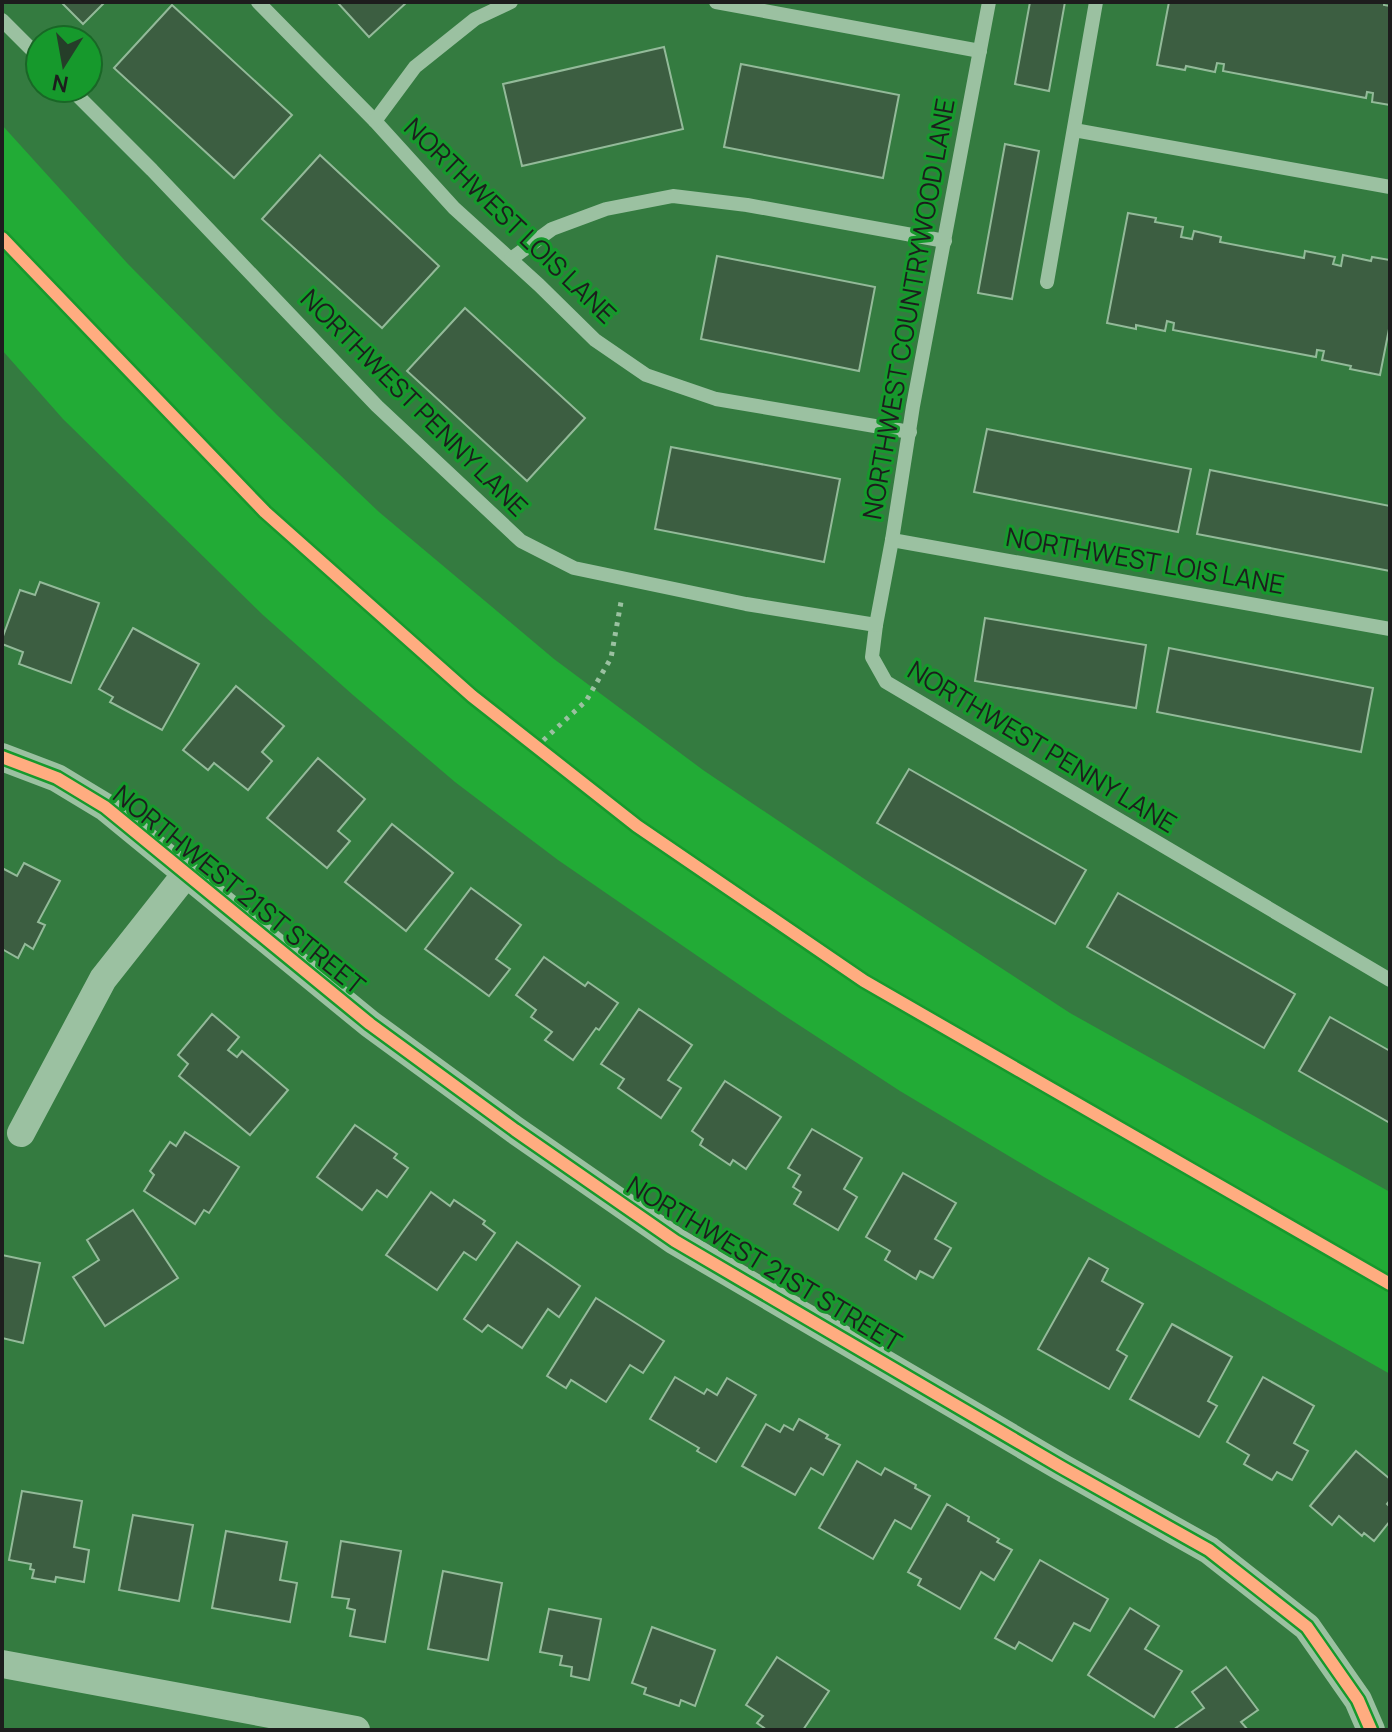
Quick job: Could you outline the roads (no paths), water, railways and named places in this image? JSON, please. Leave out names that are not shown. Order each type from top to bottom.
[{"type":"street","name":"NORTHWEST 21ST STREET","points":[[2,757],[57,778],[105,807],[370,1024],[675,1241],[1209,1550],[1307,1627],[1358,1700],[1371,1730]]},
{"type":"street","points":[[21,1133],[103,979],[186,874]]},
{"type":"street","points":[[2,1664],[356,1730]]},
{"type":"lane","name":"NORTHWEST LOIS LANE","points":[[258,2],[375,121],[454,208],[595,340],[646,375],[716,399],[910,432]]},
{"type":"lane","points":[[375,121],[415,67],[475,19],[511,2]]},
{"type":"lane","points":[[716,2],[980,51]]},
{"type":"lane","name":"NORTHWEST COUNTRYWOOD LANE","points":[[876,625],[989,2]]},
{"type":"lane","points":[[1047,282],[1096,2]]},
{"type":"lane","points":[[2,20],[24,42]]},
{"type":"lane","name":"NORTHWEST PENNY LANE","points":[[86,104],[377,406],[521,541],[574,568],[746,604],[876,625],[872,657],[886,682],[1390,980]]},
{"type":"lane","points":[[1074,130],[1390,187]]},
{"type":"lane","points":[[511,259],[552,229],[606,209],[673,196],[747,205],[945,241]]},
{"type":"lane","name":"NORTHWEST LOIS LANE","points":[[892,540],[1390,629]]}]
